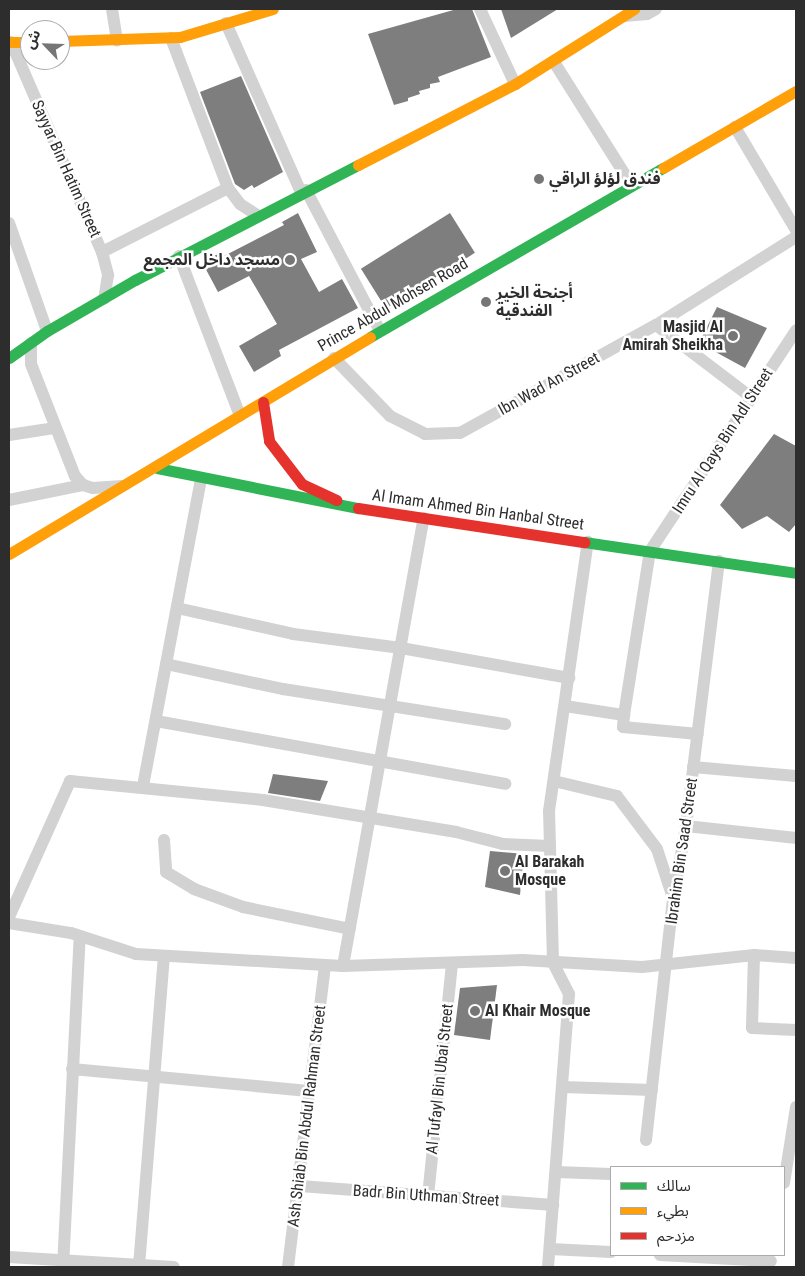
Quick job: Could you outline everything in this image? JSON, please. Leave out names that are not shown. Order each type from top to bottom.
[{"type":"main road","points":[[70,42],[171,38],[273,9]]},
{"type":"main road","points":[[9,358],[47,331],[179,256],[515,84],[554,62],[629,12]]},
{"type":"main road","name":"Prince Abdul Mohsen Road","points":[[9,554],[122,486],[158,468],[334,358],[796,91]]},
{"type":"main road","points":[[263,402],[269,441],[302,484],[356,508]]},
{"type":"main road","name":"Al Imam Ahmed Bin Hanbal Street","points":[[158,468],[201,479],[356,508],[796,573]]},
{"type":"street","points":[[112,9],[117,41]]},
{"type":"street","points":[[480,9],[515,84]]},
{"type":"street","points":[[629,12],[647,14],[656,9]]},
{"type":"street","points":[[226,23],[303,191],[380,331]]},
{"type":"street","points":[[171,38],[228,188],[240,204],[257,215]]},
{"type":"street","name":"Sayyar Bin Hatim Street","points":[[10,42],[102,252],[108,275],[104,299]]},
{"type":"street","points":[[554,62],[632,186]]},
{"type":"street","points":[[735,127],[796,230]]},
{"type":"street","points":[[102,252],[228,188]]},
{"type":"street","points":[[9,224],[47,331]]},
{"type":"street","name":"Ibn Wad An Street","points":[[334,358],[390,416],[425,434],[460,433],[656,325],[796,237]]},
{"type":"street","points":[[179,256],[240,416]]},
{"type":"street","points":[[656,325],[752,398]]},
{"type":"street","name":"Imru Al Qays Bin Adl Street","points":[[650,552],[796,330]]},
{"type":"street","points":[[31,343],[31,364],[75,476],[83,485]]},
{"type":"street","points":[[9,435],[55,428]]},
{"type":"street","points":[[143,786],[201,479]]},
{"type":"street","points":[[9,500],[83,485],[93,488],[122,486]]},
{"type":"street","points":[[343,966],[424,518]]},
{"type":"street","points":[[548,1267],[569,994],[553,962],[549,811],[588,542]]},
{"type":"street","points":[[650,552],[623,727],[698,734]]},
{"type":"street","name":"Ibrahim Bin Saad Street","points":[[646,1140],[668,964],[673,901],[686,826],[719,561]]},
{"type":"street","points":[[177,608],[293,634],[401,648],[569,678]]},
{"type":"street","points":[[166,664],[283,689],[505,724]]},
{"type":"street","points":[[565,706],[624,715]]},
{"type":"street","points":[[156,721],[380,763],[505,784]]},
{"type":"street","points":[[693,767],[796,776]]},
{"type":"street","points":[[9,917],[70,781],[143,786],[263,800],[370,820],[456,832],[503,844],[550,846]]},
{"type":"street","points":[[554,781],[616,796],[657,849],[673,901]]},
{"type":"street","points":[[686,826],[796,838]]},
{"type":"street","points":[[164,840],[166,872],[194,889],[243,907],[350,929]]},
{"type":"street","points":[[9,923],[80,936],[136,954],[343,966],[553,962],[642,967],[754,955],[796,958]]},
{"type":"street","points":[[63,1265],[80,936]]},
{"type":"street","points":[[754,955],[752,1028],[796,1030]]},
{"type":"street","points":[[139,1266],[164,956]]},
{"type":"street","name":"Al Tufayl Bin Ubai Street","points":[[428,1196],[452,963]]},
{"type":"street","name":"Ash Shiab Bin Abdul Rahman Street","points":[[288,1267],[300,1186],[325,965]]},
{"type":"street","points":[[72,1069],[311,1091]]},
{"type":"street","points":[[563,1087],[652,1090]]},
{"type":"street","points":[[785,1176],[796,1107]]},
{"type":"street","points":[[556,1172],[610,1174]]},
{"type":"street","name":"Badr Bin Uthman Street","points":[[300,1186],[553,1205]]},
{"type":"street","points":[[550,1249],[610,1252]]},
{"type":"street","points":[[678,1256],[771,1261]]},
{"type":"street","points":[[9,1257],[63,1265],[174,1267]]},
{"type":"building","points":[[457,9],[472,9],[491,57],[438,77],[440,82],[430,84],[430,88],[419,91],[420,94],[408,98],[408,101],[394,105],[368,34]]},
{"type":"building","points":[[501,9],[558,9],[511,38]]},
{"type":"building","points":[[241,76],[283,172],[254,188],[252,185],[244,190],[235,184],[200,92]]},
{"type":"building","points":[[298,213],[317,252],[301,259],[319,292],[342,279],[358,308],[279,350],[281,356],[254,372],[239,346],[277,324],[249,276],[218,292],[202,262],[220,253],[222,257],[284,225],[282,222]]},
{"type":"building","points":[[450,213],[475,253],[386,308],[361,269]]},
{"type":"building","name":"Masjid Al Amirah Sheikha","points":[[717,307],[767,328],[745,368],[699,343]]},
{"type":"building","points":[[774,434],[796,446],[796,524],[789,532],[767,516],[742,529],[720,505]]},
{"type":"building","points":[[273,774],[328,781],[320,801],[268,793]]},
{"type":"building","name":"Al Barakah Mosque","points":[[490,851],[524,854],[520,895],[485,887]]},
{"type":"building","name":"Al Khair Mosque","points":[[497,985],[490,1040],[454,1035],[460,988]]},
{"type":"traffic: fast","points":[[9,358],[47,331],[135,280],[358,165]]},
{"type":"traffic: fast","points":[[370,337],[663,168]]},
{"type":"traffic: fast","points":[[157,468],[358,508]]},
{"type":"traffic: fast","points":[[584,542],[796,573]]},
{"type":"traffic: slow","points":[[70,41],[180,37],[273,9]]},
{"type":"traffic: slow","points":[[358,165],[515,84],[634,9]]},
{"type":"traffic: slow","points":[[9,42],[20,42]]},
{"type":"traffic: slow","points":[[663,168],[796,91]]},
{"type":"traffic: slow","points":[[9,554],[370,337]]},
{"type":"traffic: jam","points":[[263,402],[269,441],[302,484],[337,500]]},
{"type":"traffic: jam","points":[[358,508],[584,542]]},
{"type":"place","name":"فندق لؤلؤ الراقي","points":[[539,179]]},
{"type":"place","name":"مسجد داخل المجمع","points":[[290,260]]},
{"type":"place","name":"أجنحة الخير الفندقية","points":[[486,302]]},
{"type":"place","name":"Masjid Al Amirah Sheikha","points":[[733,336]]},
{"type":"place","name":"Al Barakah Mosque","points":[[505,871]]},
{"type":"place","name":"Al Khair Mosque","points":[[475,1011]]}]
